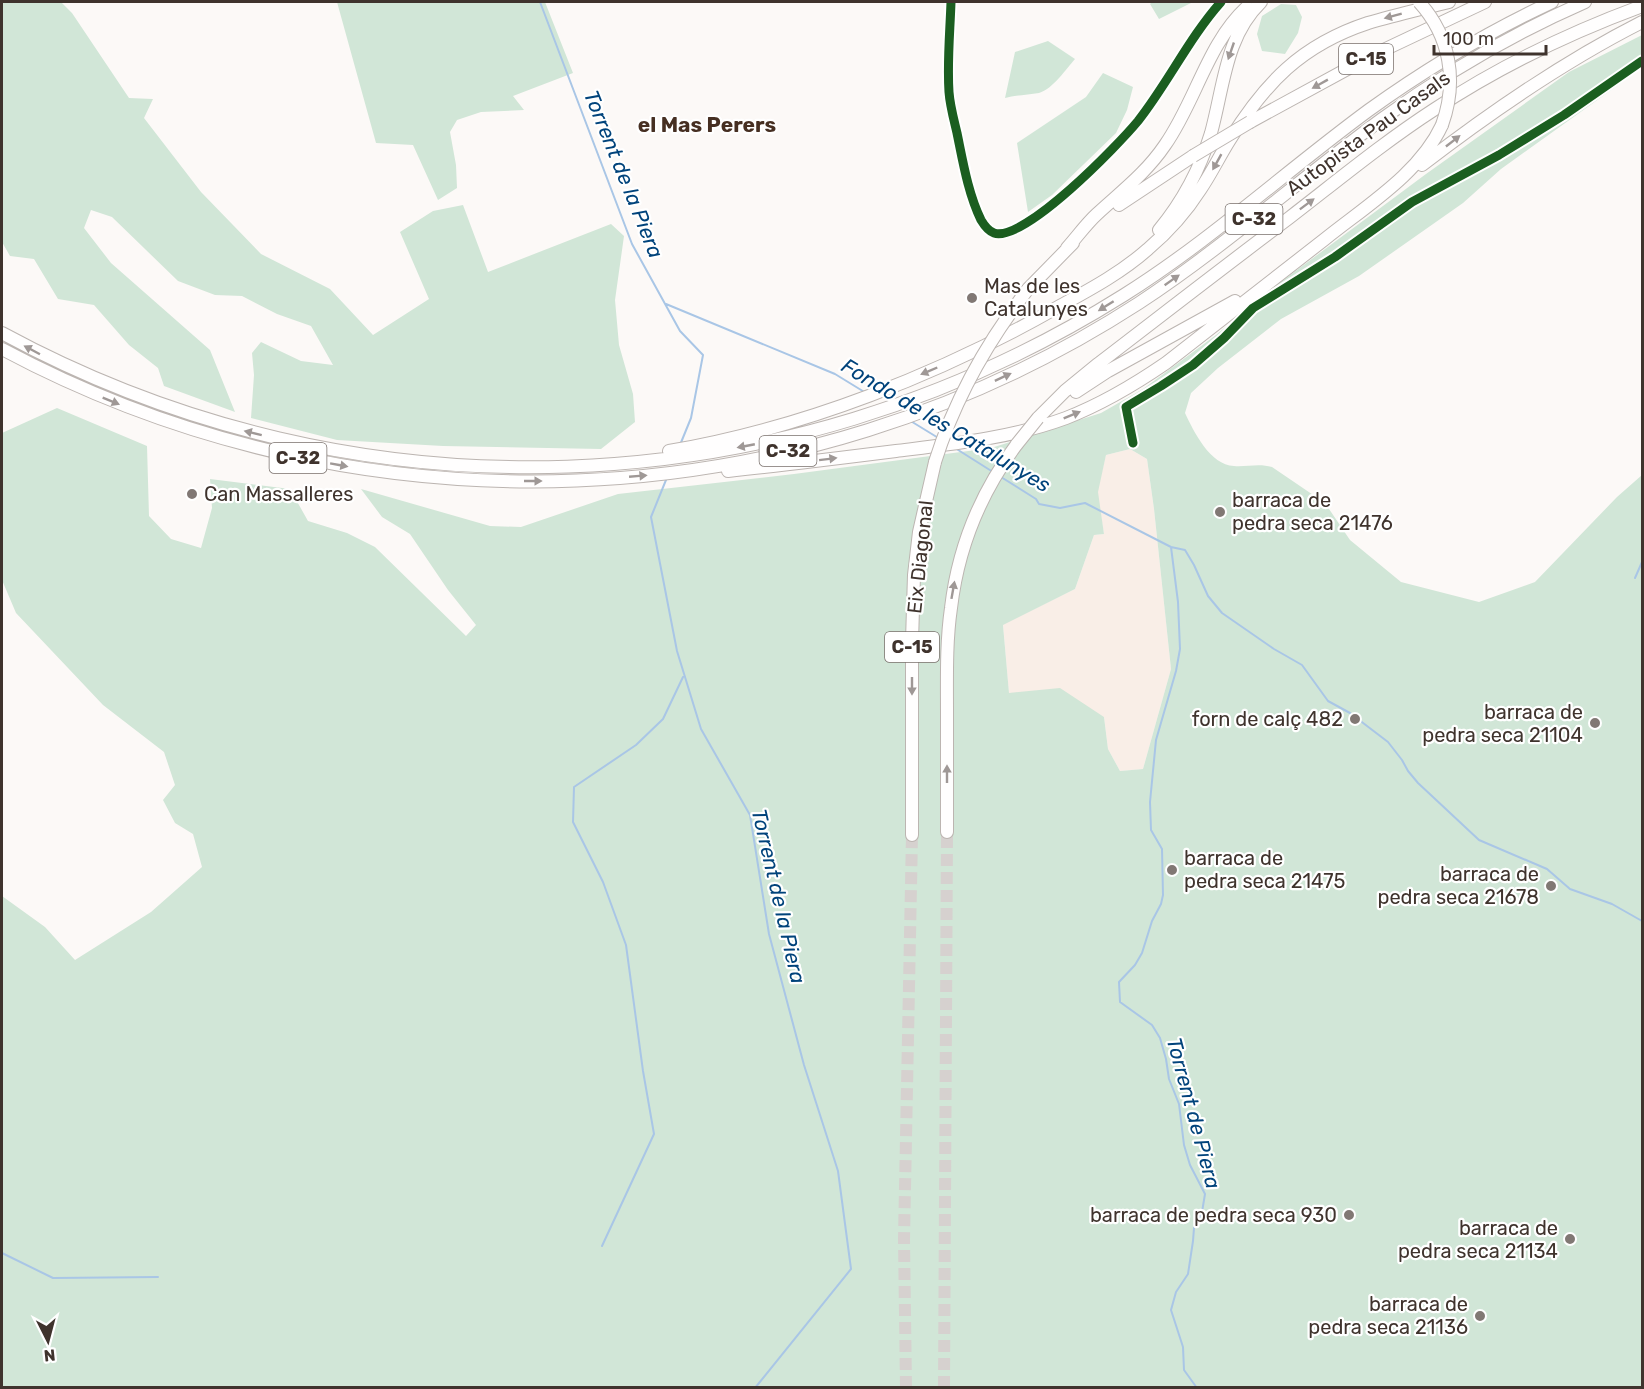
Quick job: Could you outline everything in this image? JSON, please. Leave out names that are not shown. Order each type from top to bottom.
[{"type":"highway","points":[[1067,248],[1096,215],[1129,187],[1157,157],[1175,130],[1220,40],[1236,18],[1252,2]]},
{"type":"highway","points":[[1035,321],[1128,258],[1152,237],[1177,206],[1198,169],[1210,133],[1231,48],[1246,19],[1261,2]]},
{"type":"highway","points":[[1049,407],[1063,402],[1095,379],[1248,292],[1408,165],[1440,124],[1445,91],[1443,56],[1437,39],[1428,21],[1411,2]]},
{"type":"highway","points":[[687,470],[699,474],[776,466],[994,437],[1047,424],[1094,406],[1166,363],[1401,178],[1429,150],[1449,100],[1451,83],[1445,45],[1438,28],[1419,2]]},
{"type":"highway","points":[[675,454],[768,428],[869,395],[966,355],[1035,321],[1111,277],[1133,262],[1179,219],[1201,189],[1227,143],[1258,98],[1290,65],[1319,45],[1352,29],[1449,2]]},
{"type":"highway","name":"C-15","points":[[1067,248],[1120,204],[1250,122],[1373,55],[1485,2]]},
{"type":"highway","name":"Autopista Pau Casals","points":[[675,454],[758,444],[889,408],[965,379],[1027,350],[1095,313],[1190,250],[1402,87],[1500,27],[1552,2]]},
{"type":"highway","name":"Autopista Pau Casals","points":[[2,350],[90,393],[160,420],[234,442],[308,460],[392,474],[499,481],[576,480],[669,473],[785,452],[905,417],[970,392],[1105,324],[1200,260],[1351,142],[1421,91],[1502,43],[1585,2]]},
{"type":"highway","name":"C-15","points":[[1049,407],[1098,364],[1365,159],[1433,110],[1494,73],[1552,42],[1642,6]]},
{"type":"highway","points":[[1356,214],[1527,88],[1579,56],[1642,22]]},
{"type":"highway","name":"Eix Diagonal","points":[[912,835],[914,581],[919,532],[935,462],[954,410],[979,360],[1028,289],[1067,248]]},
{"type":"highway","name":"C-32","points":[[2,333],[91,378],[155,403],[276,439],[359,455],[435,464],[498,464],[675,454]]},
{"type":"highway","name":"Eix Diagonal","points":[[947,832],[947,657],[950,609],[955,581],[965,542],[996,474],[1017,444],[1049,407]]},
{"type":"street","points":[[951,2],[949,94],[966,176],[981,220],[987,229],[999,234],[1014,229],[1043,211],[1078,182],[1117,144],[1138,121],[1205,20],[1221,2]]},
{"type":"street","points":[[1133,443],[1126,407],[1193,365],[1253,308],[1335,257],[1412,202],[1499,155],[1564,115],[1642,61]]},
{"type":"shaded area","points":[[1130,449],[1147,459],[1171,669],[1143,769],[1120,771],[1108,749],[1104,717],[1009,694],[1003,624],[1075,589],[1094,535],[1104,534],[1097,492],[1106,455]]},
{"type":"green space","points":[[2,2],[61,2],[72,13],[129,98],[153,99],[144,118],[201,192],[261,254],[330,289],[373,335],[429,299],[400,232],[433,211],[463,205],[488,272],[611,224],[624,236],[615,300],[619,345],[633,394],[635,422],[601,449],[443,446],[337,440],[251,418],[254,375],[252,353],[261,342],[301,361],[333,365],[311,326],[277,314],[242,296],[215,295],[178,281],[112,217],[91,210],[84,228],[111,263],[210,350],[235,412],[164,386],[158,368],[129,345],[94,305],[58,299],[34,259],[10,256],[2,242]]},
{"type":"green space","points":[[337,2],[545,2],[573,73],[513,96],[524,110],[481,112],[457,120],[450,132],[456,165],[457,188],[438,200],[413,145],[376,143]]},
{"type":"green space","points":[[1152,2],[1193,2],[1159,19],[1150,4]]},
{"type":"green space","points":[[1281,4],[1296,5],[1302,17],[1298,33],[1285,54],[1262,51],[1257,34],[1262,16]]},
{"type":"green space","points":[[1642,35],[1642,68],[1501,169],[1463,203],[1359,276],[1281,319],[1218,368],[1191,393],[1185,413],[1204,446],[1217,460],[1234,466],[1272,467],[1325,503],[1350,540],[1401,582],[1479,602],[1535,582],[1617,497],[1642,475],[1642,1387],[2,1387],[2,896],[45,927],[75,960],[151,912],[202,867],[193,834],[175,823],[163,800],[175,785],[164,752],[103,705],[16,613],[2,580],[2,433],[57,408],[147,446],[149,516],[171,539],[201,548],[212,508],[210,479],[290,489],[308,521],[347,533],[375,547],[466,636],[476,625],[448,590],[410,534],[382,517],[361,489],[490,526],[521,527],[618,494],[991,448],[1101,413],[1143,389],[1216,335],[1270,290],[1426,174],[1569,72]],"holes":[[[1130,449],[1147,459],[1171,669],[1143,769],[1120,771],[1108,749],[1104,717],[1060,688],[1009,693],[1003,625],[1075,589],[1094,535],[1104,534],[1098,492],[1106,455]]]},
{"type":"green space","points":[[1048,41],[1075,59],[1044,91],[1005,98],[1015,52]]},
{"type":"green space","points":[[1103,73],[1133,87],[1127,110],[1116,133],[1052,195],[1028,212],[1017,143],[1086,97]]},
{"type":"waterway","name":"Torrent de la Piera","points":[[540,2],[632,244],[680,331],[703,355],[691,418],[680,445]]},
{"type":"waterway","name":"Fondo de les Catalunyes","points":[[666,304],[835,374],[866,393]]},
{"type":"waterway","name":"Fondo de les Catalunyes","points":[[909,420],[940,439]]},
{"type":"waterway","name":"Fondo de les Catalunyes","points":[[955,448],[993,472]]},
{"type":"waterway","name":"Torrent de la Piera","points":[[668,475],[651,517],[677,651],[701,729],[750,815],[769,934],[804,1065],[838,1171],[851,1269],[755,1388]]},
{"type":"waterway","name":"Fondo de les Catalunyes","points":[[1001,477],[1036,499],[1039,504],[1060,508],[1085,503],[1171,547],[1185,550],[1208,596],[1222,613],[1274,649],[1302,665],[1328,701],[1350,713],[1388,742],[1418,783],[1479,840],[1547,869],[1570,889],[1612,904],[1642,921]]},
{"type":"waterway","name":"Torrent de Piera","points":[[1171,547],[1178,602],[1180,649],[1156,740],[1150,802],[1151,830],[1162,849],[1163,895],[1142,953],[1135,965],[1119,982],[1120,1002],[1152,1025],[1160,1038],[1169,1079],[1179,1104],[1184,1145],[1190,1165],[1205,1194],[1202,1212],[1194,1228],[1188,1274],[1176,1292],[1171,1310],[1183,1347],[1184,1370],[1197,1388]]},
{"type":"waterway","points":[[1635,578],[1642,562]]},
{"type":"waterway","points":[[602,1246],[654,1134],[626,945],[603,882],[573,822],[574,787],[636,745],[663,719],[683,677]]},
{"type":"waterway","points":[[2,1253],[53,1278],[158,1277]]},
{"type":"tunnel","points":[[944,1388],[947,832]]},
{"type":"tunnel","points":[[906,1388],[904,1239],[912,835]]},
{"type":"cycle path","points":[[951,2],[948,70],[951,108],[966,177],[976,210],[982,222],[994,233],[1008,232],[1048,208],[1112,150],[1138,121],[1199,30],[1221,2]]},
{"type":"cycle path","points":[[1133,443],[1126,407],[1193,365],[1253,308],[1335,257],[1412,202],[1499,155],[1564,115],[1642,61]]},
{"type":"place","name":"Mas de les Catalunyes","points":[[972,298]]},
{"type":"place","name":"Can Massalleres","points":[[192,494]]},
{"type":"place","name":"barraca de pedra seca 21476","points":[[1220,512]]},
{"type":"place","name":"forn de calç 482","points":[[1355,719]]},
{"type":"place","name":"barraca de pedra seca 21104","points":[[1595,723]]},
{"type":"place","name":"barraca de pedra seca 21475","points":[[1172,870]]},
{"type":"place","name":"barraca de pedra seca 21678","points":[[1551,886]]},
{"type":"place","name":"barraca de pedra seca 930","points":[[1349,1215]]},
{"type":"place","name":"barraca de pedra seca 21134","points":[[1570,1239]]},
{"type":"place","name":"barraca de pedra seca 21136","points":[[1480,1316]]},
{"type":"district","name":"el Mas Perers","points":[[707,124]]}]
